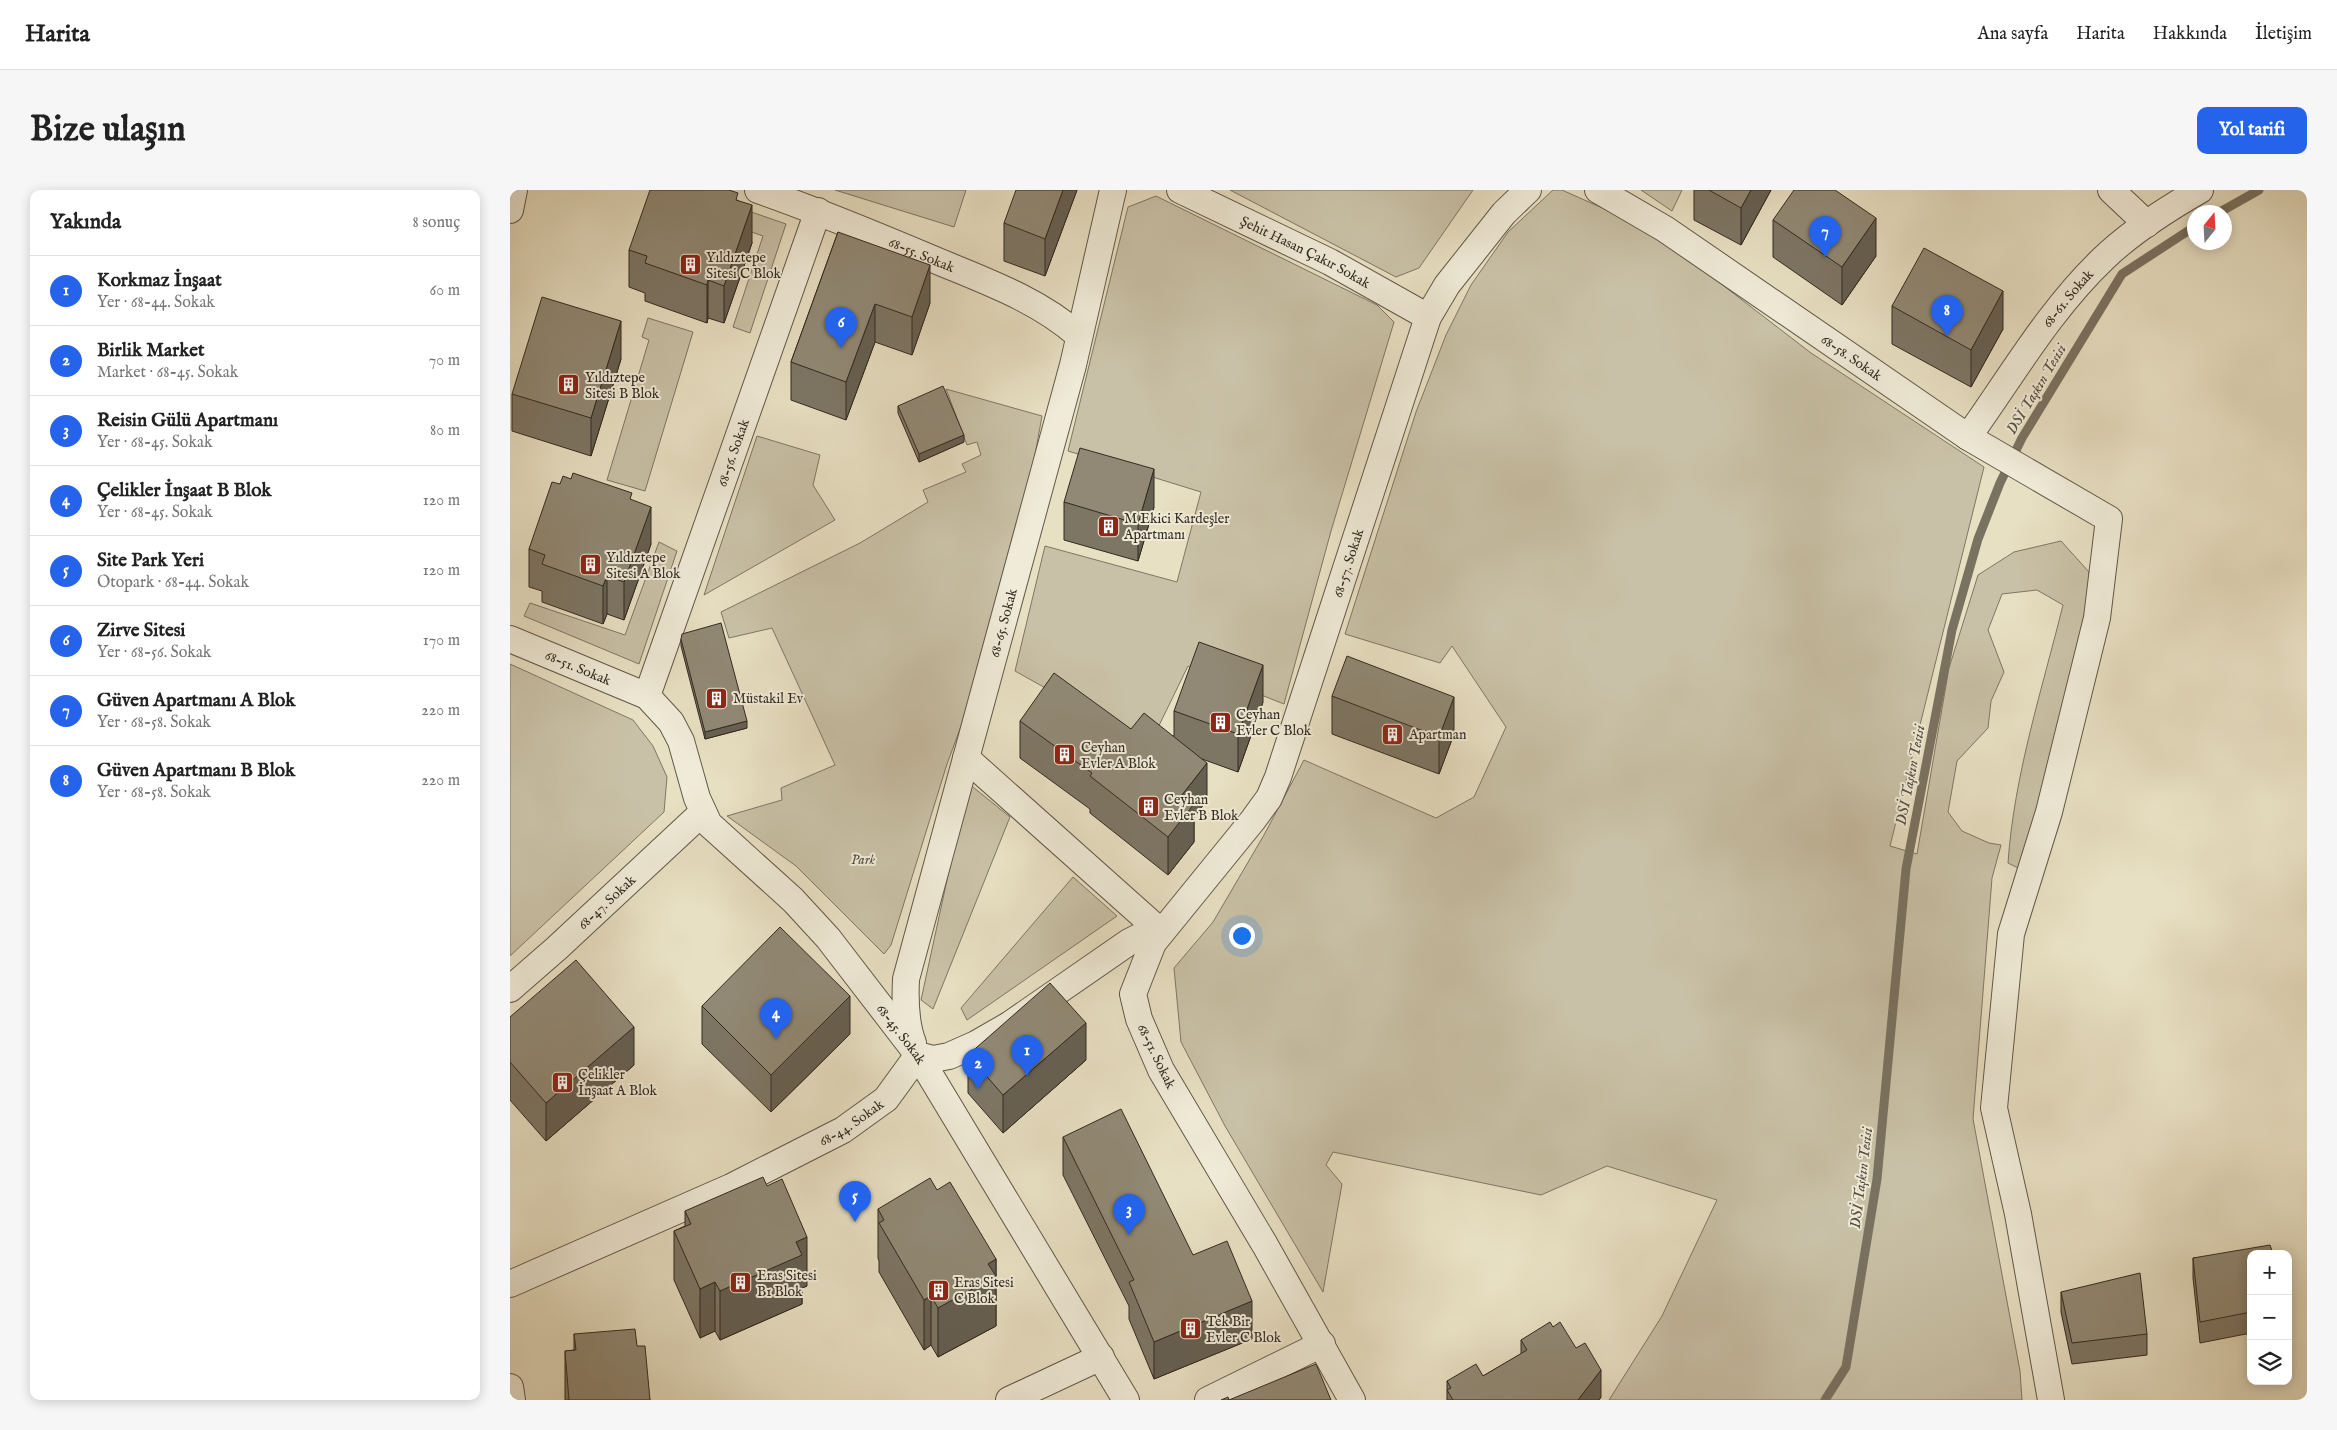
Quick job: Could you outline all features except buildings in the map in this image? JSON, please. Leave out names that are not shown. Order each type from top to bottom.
[{"type":"street","points":[[510,210],[514,190]]},
{"type":"street","name":"68-55. Sokak","points":[[758,190],[818,211],[1026,299],[1058,318],[1078,335]]},
{"type":"street","name":"68-65. Sokak","points":[[918,1055],[910,1035],[905,998],[906,979],[1070,374],[1113,190]]},
{"type":"street","name":"Şehit Hasan Çakır Sokak","points":[[1180,190],[1330,262],[1428,317]]},
{"type":"street","name":"68-57. Sokak","points":[[1161,932],[1269,798],[1278,777],[1428,317],[1447,284],[1504,213],[1528,190]]},
{"type":"street","name":"68-58. Sokak","points":[[1598,190],[1665,228],[1968,437],[2109,519],[2097,618],[2049,812],[2011,934],[1994,1108],[2018,1214],[2051,1400]]},
{"type":"street","points":[[2111,190],[2147,224]]},
{"type":"street","name":"68-61. Sokak","points":[[1968,437],[2049,322],[2074,290],[2104,257],[2162,212],[2200,190]]},
{"type":"street","name":"68-56. Sokak","points":[[647,696],[818,211]]},
{"type":"street","name":"68-51. Sokak","points":[[510,639],[647,696]]},
{"type":"street","name":"68-45. Sokak","points":[[647,696],[671,722],[681,741],[702,813],[719,834],[794,900],[828,938],[918,1055],[966,1138],[1126,1400]]},
{"type":"street","points":[[966,758],[1161,932]]},
{"type":"street","name":"68-47. Sokak","points":[[510,989],[557,948],[702,813]]},
{"type":"street","points":[[918,1055],[933,1059],[949,1056],[976,1044],[1009,1025],[1129,942],[1149,932],[1161,932]]},
{"type":"street","name":"68-51. Sokak","points":[[1161,932],[1150,949],[1135,985],[1134,1001],[1139,1019],[1161,1070],[1265,1244],[1352,1400]]},
{"type":"street","name":"68-44. Sokak","points":[[510,1284],[730,1187],[843,1130],[886,1099],[918,1055]]},
{"type":"street","points":[[1208,1400],[1322,1344]]},
{"type":"street","points":[[1009,1400],[1101,1357]]},
{"type":"street","points":[[510,1387],[512,1400]]},
{"type":"green space","points":[[835,190],[966,190],[954,227]]},
{"type":"green space","points":[[1230,190],[1473,190],[1419,268],[1396,277]]},
{"type":"green space","points":[[1553,190],[1562,190],[1618,215],[1694,263],[1811,353],[1984,467],[1890,846],[1917,854],[1949,668],[1978,575],[2014,552],[2061,541],[2089,572],[2089,611],[2026,872],[2008,863],[2011,830],[2030,733],[2063,605],[2037,590],[2002,594],[1988,630],[2004,672],[1991,701],[1988,728],[1957,761],[1948,812],[1962,831],[1989,843],[2001,845],[1992,878],[1973,1119],[2020,1371],[2022,1400],[1609,1400],[1662,1316],[1717,1200],[1607,1166],[1541,1195],[1333,1152],[1326,1165],[1342,1184],[1323,1292],[1225,1126],[1181,1042],[1174,968],[1213,922],[1264,835],[1304,760],[1436,818],[1474,797],[1506,727],[1452,646],[1440,663],[1345,634],[1416,412],[1446,335],[1471,285],[1508,232]]},
{"type":"green space","points":[[1641,190],[1682,190],[1672,211]]},
{"type":"green space","points":[[1156,196],[1377,305],[1394,322],[1331,531],[1284,704],[1188,666],[1149,746],[1015,671],[1045,546],[1177,582],[1201,492],[1068,451],[1128,207]]},
{"type":"green space","points":[[734,206],[786,224],[750,333],[733,327],[763,236],[729,224]]},
{"type":"green space","points":[[648,318],[693,332],[645,491],[607,480],[649,340],[642,337]]},
{"type":"green space","name":"Park","points":[[946,389],[1042,416],[1028,494],[974,691],[947,764],[891,945],[884,954],[796,866],[727,816],[782,800],[781,788],[835,765],[772,628],[729,638],[721,612],[860,543],[928,502],[923,490],[966,472],[962,464],[981,455],[977,442],[967,445]]},
{"type":"green space","points":[[757,436],[820,455],[813,485],[835,520],[704,595]]},
{"type":"green space","points":[[659,542],[677,551],[639,664],[524,616],[530,603],[625,635]]},
{"type":"green space","points":[[510,664],[633,720],[653,746],[667,777],[664,812],[510,956]]},
{"type":"green space","points":[[968,783],[1010,817],[933,1009],[921,1000]]},
{"type":"green space","points":[[1073,877],[1117,916],[967,1020],[961,1008]]},
{"type":"waterway","name":"DSİ Taşkın Tesisi","points":[[2232,205],[2259,190]]},
{"type":"waterway","name":"DSİ Taşkın Tesisi","points":[[1825,1400],[1846,1367],[1877,1179],[1906,869],[1952,630],[1978,539],[2000,483],[2022,438],[2122,274],[2187,232]]},
{"type":"place","name":"Güven Apartmanı A Blok","points":[[1825,257]]},
{"type":"place","name":"Yıldıztepe Sitesi C Blok","points":[[690,265]]},
{"type":"place","name":"Güven Apartmanı B Blok","points":[[1947,336]]},
{"type":"place","name":"Zirve Sitesi","points":[[841,348]]},
{"type":"place","name":"Yıldıztepe Sitesi B Blok","points":[[569,385]]},
{"type":"place","name":"M Ekici Kardeşler Apartmanı","points":[[1108,526]]},
{"type":"place","name":"Yıldıztepe Sitesi A Blok","points":[[590,565]]},
{"type":"place","name":"Müstakil Ev","points":[[717,698]]},
{"type":"place","name":"Ceyhan Evler C Blok","points":[[1220,722]]},
{"type":"place","name":"Apartman","points":[[1393,734]]},
{"type":"place","name":"Ceyhan Evler A Blok","points":[[1065,755]]},
{"type":"place","name":"Ceyhan Evler B Blok","points":[[1148,807]]},
{"type":"place","name":"Çelikler İnşaat B Blok","points":[[776,1039]]},
{"type":"place","name":"Korkmaz İnşaat","points":[[1027,1076]]},
{"type":"place","name":"Çelikler İnşaat A Blok","points":[[562,1082]]},
{"type":"place","name":"Birlik Market","points":[[978,1089]]},
{"type":"place","name":"Site Park Yeri","points":[[855,1222]]},
{"type":"place","name":"Reisin Gülü Apartmanı","points":[[1129,1235]]},
{"type":"place","name":"Eras Sitesi B1 Blok","points":[[741,1283]]},
{"type":"place","name":"Eras Sitesi C Blok","points":[[938,1290]]},
{"type":"place","name":"Tek Bir Evler C Blok","points":[[1190,1329]]}]
